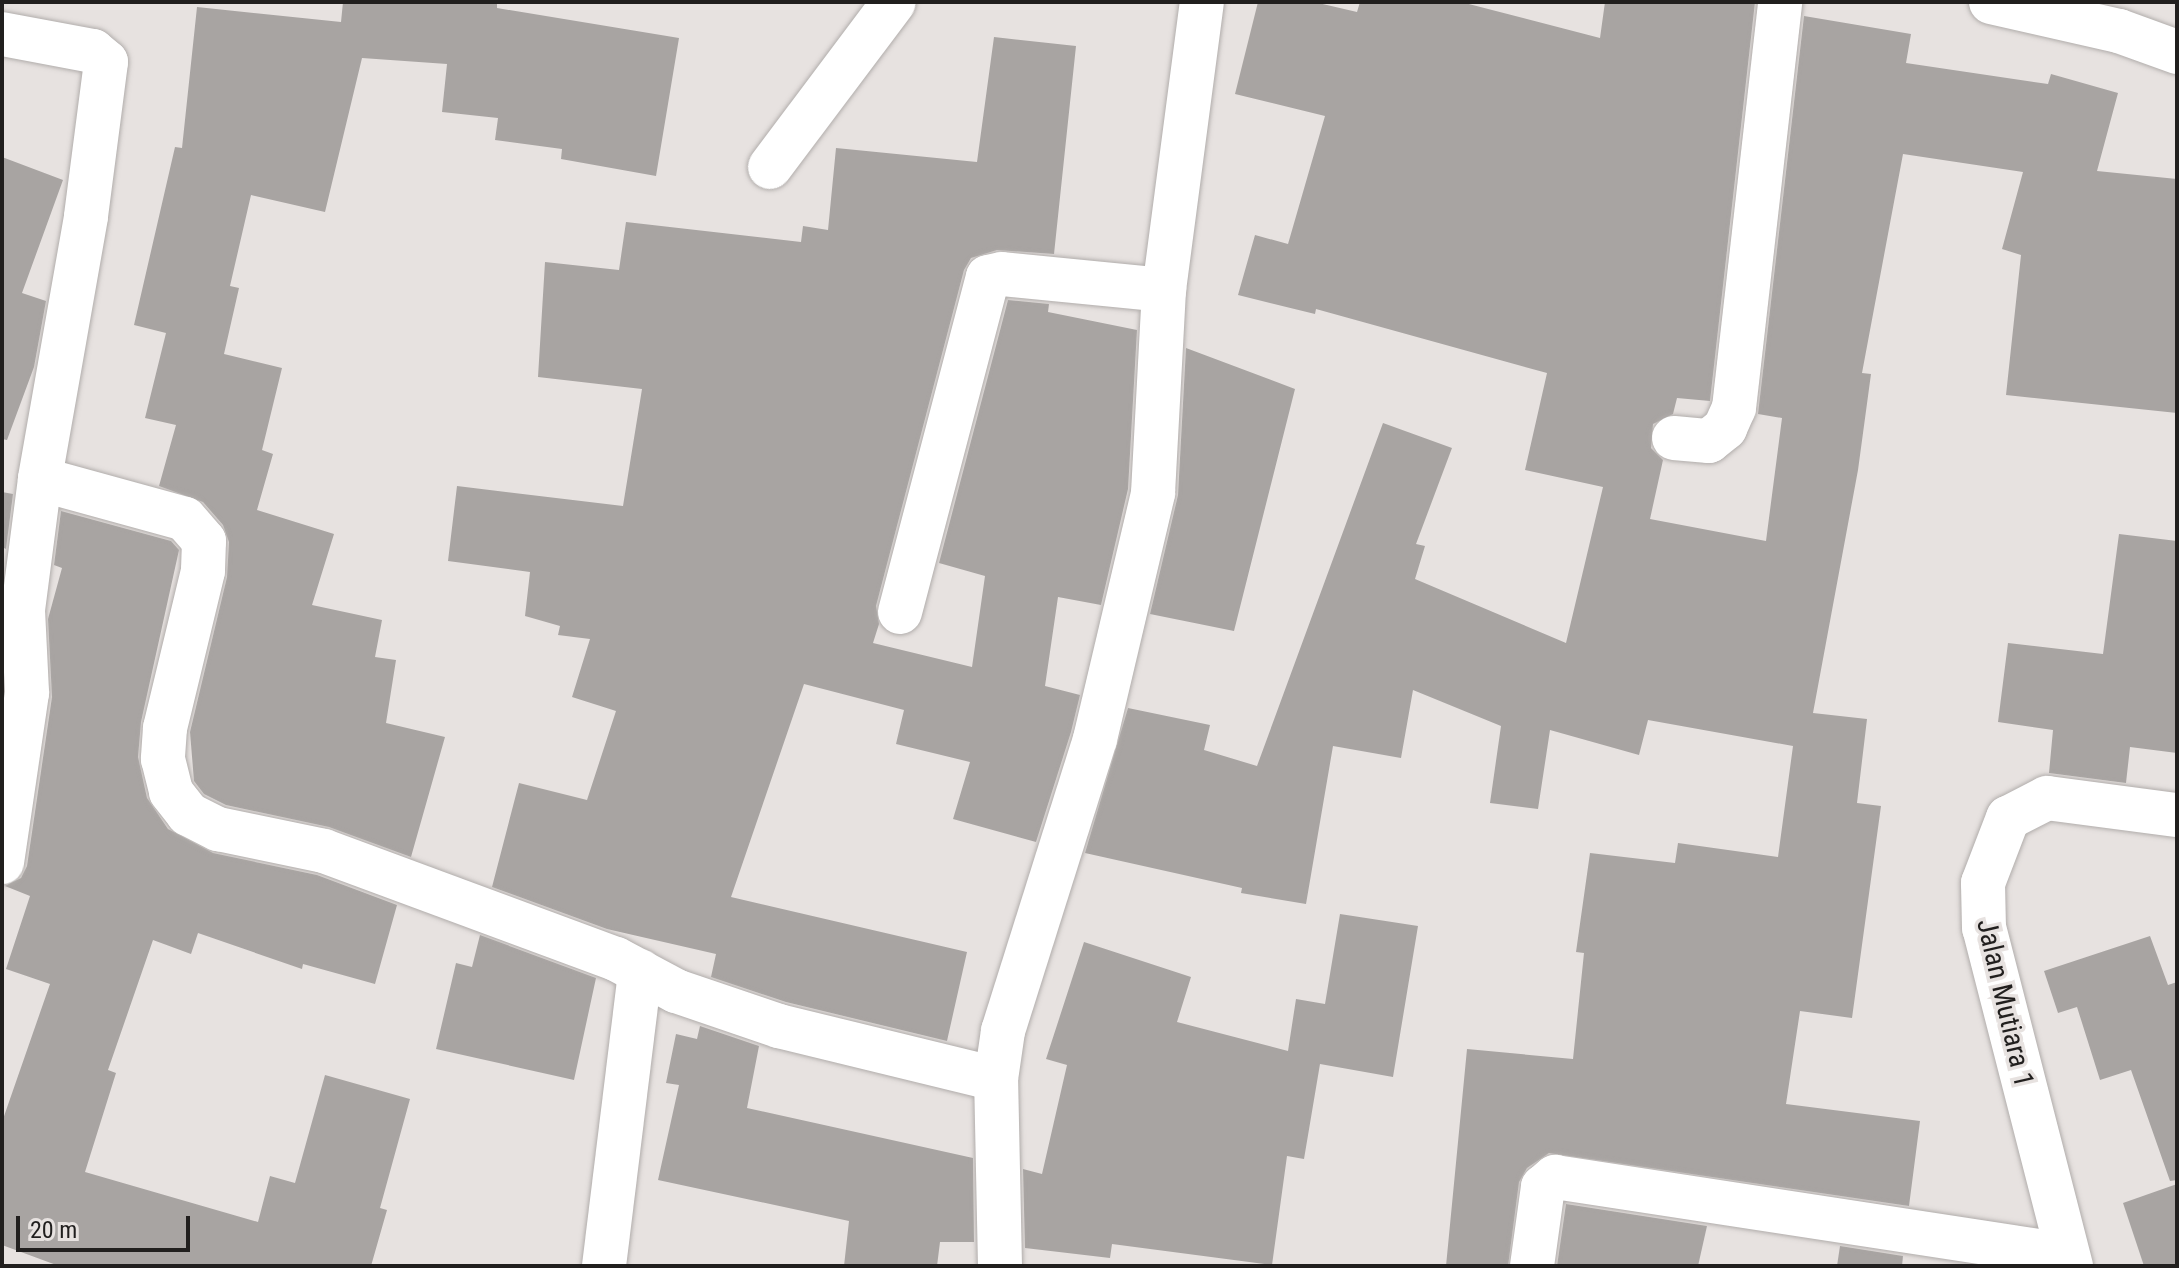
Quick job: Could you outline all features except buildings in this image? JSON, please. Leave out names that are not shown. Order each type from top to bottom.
[{"type":"street","points":[[770,167],[894,2]]},
{"type":"street","points":[[1000,1266],[996,1079],[1003,1031],[1095,739],[1131,600],[1153,493],[1164,290],[1202,2]]},
{"type":"street","points":[[1674,438],[1709,441],[1725,428],[1734,408],[1780,2]]},
{"type":"street","points":[[1991,2],[2119,31],[2177,52]]},
{"type":"street","points":[[2,34],[93,51],[106,62],[86,217],[40,479],[23,610],[27,693],[2,862]]},
{"type":"street","points":[[900,612],[988,277],[1002,274],[1164,290]]},
{"type":"street","points":[[40,479],[185,519],[204,541],[203,571],[165,728],[163,759],[171,792],[188,814],[218,829],[324,851],[640,971],[676,991],[779,1026],[996,1079]]},
{"type":"street","name":"Jalan Mutiara 1","points":[[2068,1260],[1984,928],[1983,883],[2008,818],[2047,798],[2177,815]]},
{"type":"street","points":[[604,1266],[640,971]]},
{"type":"street","points":[[1532,1266],[1543,1187],[1555,1177],[2068,1260]]}]
